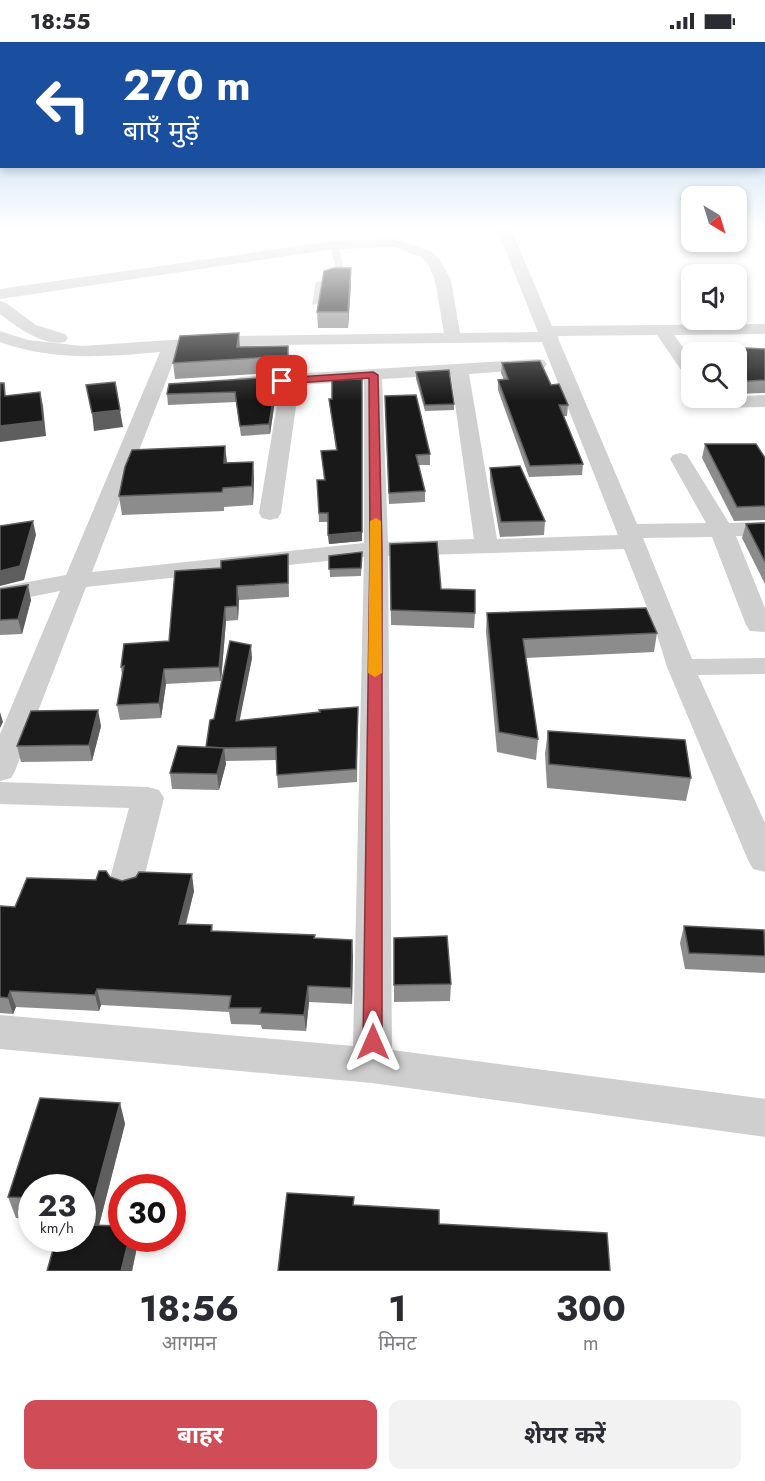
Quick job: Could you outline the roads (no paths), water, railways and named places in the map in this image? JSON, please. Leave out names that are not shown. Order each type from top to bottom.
[{"type":"street","points":[[0,294],[52,286]]},
{"type":"street","points":[[444,286],[453,338]]},
{"type":"street","points":[[528,286],[667,625],[681,667],[765,860]]},
{"type":"street","points":[[0,306],[30,329],[44,335],[77,340],[134,341],[165,346]]},
{"type":"street","points":[[664,335],[765,329]]},
{"type":"street","points":[[664,335],[681,350]]},
{"type":"street","points":[[0,336],[16,343],[44,349],[124,350],[231,341],[664,335],[765,339]]},
{"type":"street","points":[[0,771],[76,581],[166,387],[165,346]]},
{"type":"street","points":[[224,384],[560,362]]},
{"type":"street","points":[[459,369],[487,546]]},
{"type":"street","points":[[372,1065],[376,549],[373,375]]},
{"type":"street","points":[[270,513],[290,380]]},
{"type":"street","points":[[747,401],[765,401]]},
{"type":"street","points":[[680,459],[721,529],[759,625],[765,624]]},
{"type":"street","points":[[0,595],[76,581],[376,549],[487,546],[721,529],[765,529]]},
{"type":"street","points":[[681,667],[765,666]]},
{"type":"street","points":[[0,794],[148,798],[126,882]]},
{"type":"street","points":[[0,1032],[372,1065],[765,1118]]},
{"type":"lane","points":[[315,303],[319,286]]}]
